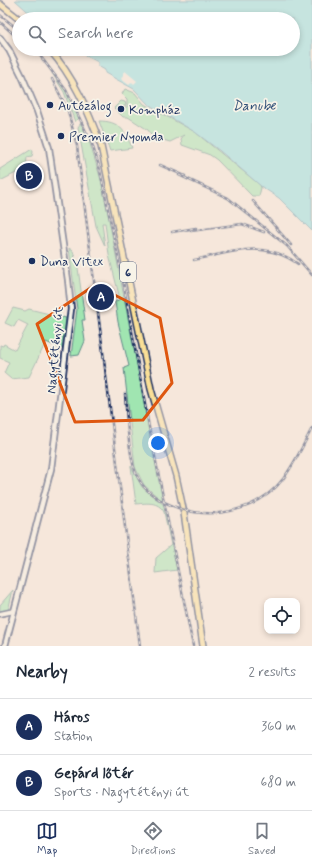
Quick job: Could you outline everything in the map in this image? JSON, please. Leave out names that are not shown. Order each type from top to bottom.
[{"type":"main road","points":[[0,4],[12,13]]},
{"type":"main road","name":"Nagytétényi út","points":[[0,38],[9,50],[22,76],[37,111],[49,148],[71,309],[51,469],[5,646]]},
{"type":"main road","name":"6","points":[[54,56],[68,74],[88,112],[105,163],[151,389],[176,476],[184,513],[203,646]]},
{"type":"street","points":[[0,614],[14,611]]},
{"type":"highlighted area","points":[[95,285],[160,318],[172,383],[143,420],[75,422],[37,324]]},
{"type":"green space","points":[[52,73],[66,91],[79,118],[75,122],[64,92]]},
{"type":"green space","points":[[125,89],[135,93],[144,104],[195,132],[260,185],[261,188],[259,196],[252,196],[217,160],[210,155],[182,145],[181,139],[184,135],[170,142],[153,137],[148,130],[128,117],[123,117],[114,108],[121,101],[125,102],[126,105],[121,108],[127,107],[127,99],[122,94]]},
{"type":"green space","points":[[99,121],[112,123],[120,128],[127,136],[132,148],[110,151]]},
{"type":"green space","points":[[81,123],[90,144],[102,183],[163,499],[161,500],[144,485],[135,467],[124,368],[129,366],[118,322],[115,302],[120,299],[109,255],[105,223],[102,223],[105,246],[96,226],[78,127]]},
{"type":"green space","points":[[32,149],[32,156],[27,157],[26,168],[0,181],[0,169]]},
{"type":"green space","points":[[69,248],[73,251],[78,268],[85,320],[82,320],[85,341],[79,355],[71,356],[77,309]]},
{"type":"green space","points":[[13,308],[25,311],[29,309],[66,318],[62,349],[46,342],[29,377],[11,379],[4,373],[9,362],[0,358],[0,345],[3,346],[4,344],[15,350],[28,325],[18,320],[14,327],[5,323]]},
{"type":"green space","points":[[131,466],[142,487],[164,505],[177,570],[155,573],[156,558],[171,545],[164,512],[162,508],[155,504],[136,504]]},
{"type":"green space","points":[[13,590],[8,611],[0,612],[0,605]]},
{"type":"water","name":"Danube","points":[[15,0],[312,0],[312,231],[279,198],[262,187],[220,151],[195,132],[148,104],[134,89],[105,73],[105,70],[98,66],[98,62],[86,56],[300,56],[300,12],[28,12]]},
{"type":"pier","points":[[125,71],[137,81],[134,84],[132,82],[129,85],[121,79]]},
{"type":"railway","points":[[0,15],[12,24]]},
{"type":"railway","points":[[0,22],[12,33]]},
{"type":"railway","points":[[40,56],[66,90],[92,144],[99,166],[123,281],[149,427],[193,646]]},
{"type":"railway","points":[[52,79],[68,111],[77,146],[140,646]]},
{"type":"railway","points":[[160,165],[185,176]]},
{"type":"railway","points":[[179,175],[228,198],[287,246],[312,275]]},
{"type":"railway","points":[[253,201],[291,245]]},
{"type":"railway","points":[[191,231],[242,224],[264,232]]},
{"type":"railway","points":[[172,232],[196,228]]},
{"type":"railway","points":[[194,260],[234,251],[260,250],[285,256],[298,264]]},
{"type":"railway","points":[[125,394],[130,449],[138,478],[146,489],[156,498],[175,507],[195,512],[223,512],[250,505],[262,498],[283,479],[299,454],[312,428]]},
{"type":"place","name":"Autózálog","points":[[50,105]]},
{"type":"place","name":"Kompház","points":[[121,109]]},
{"type":"place","name":"Premier Nyomda","points":[[61,136]]},
{"type":"place","name":"Gepárd lőtér","points":[[29,176]]},
{"type":"place","name":"Duna Vitex","points":[[32,261]]},
{"type":"place","name":"Háros","points":[[101,297]]}]
